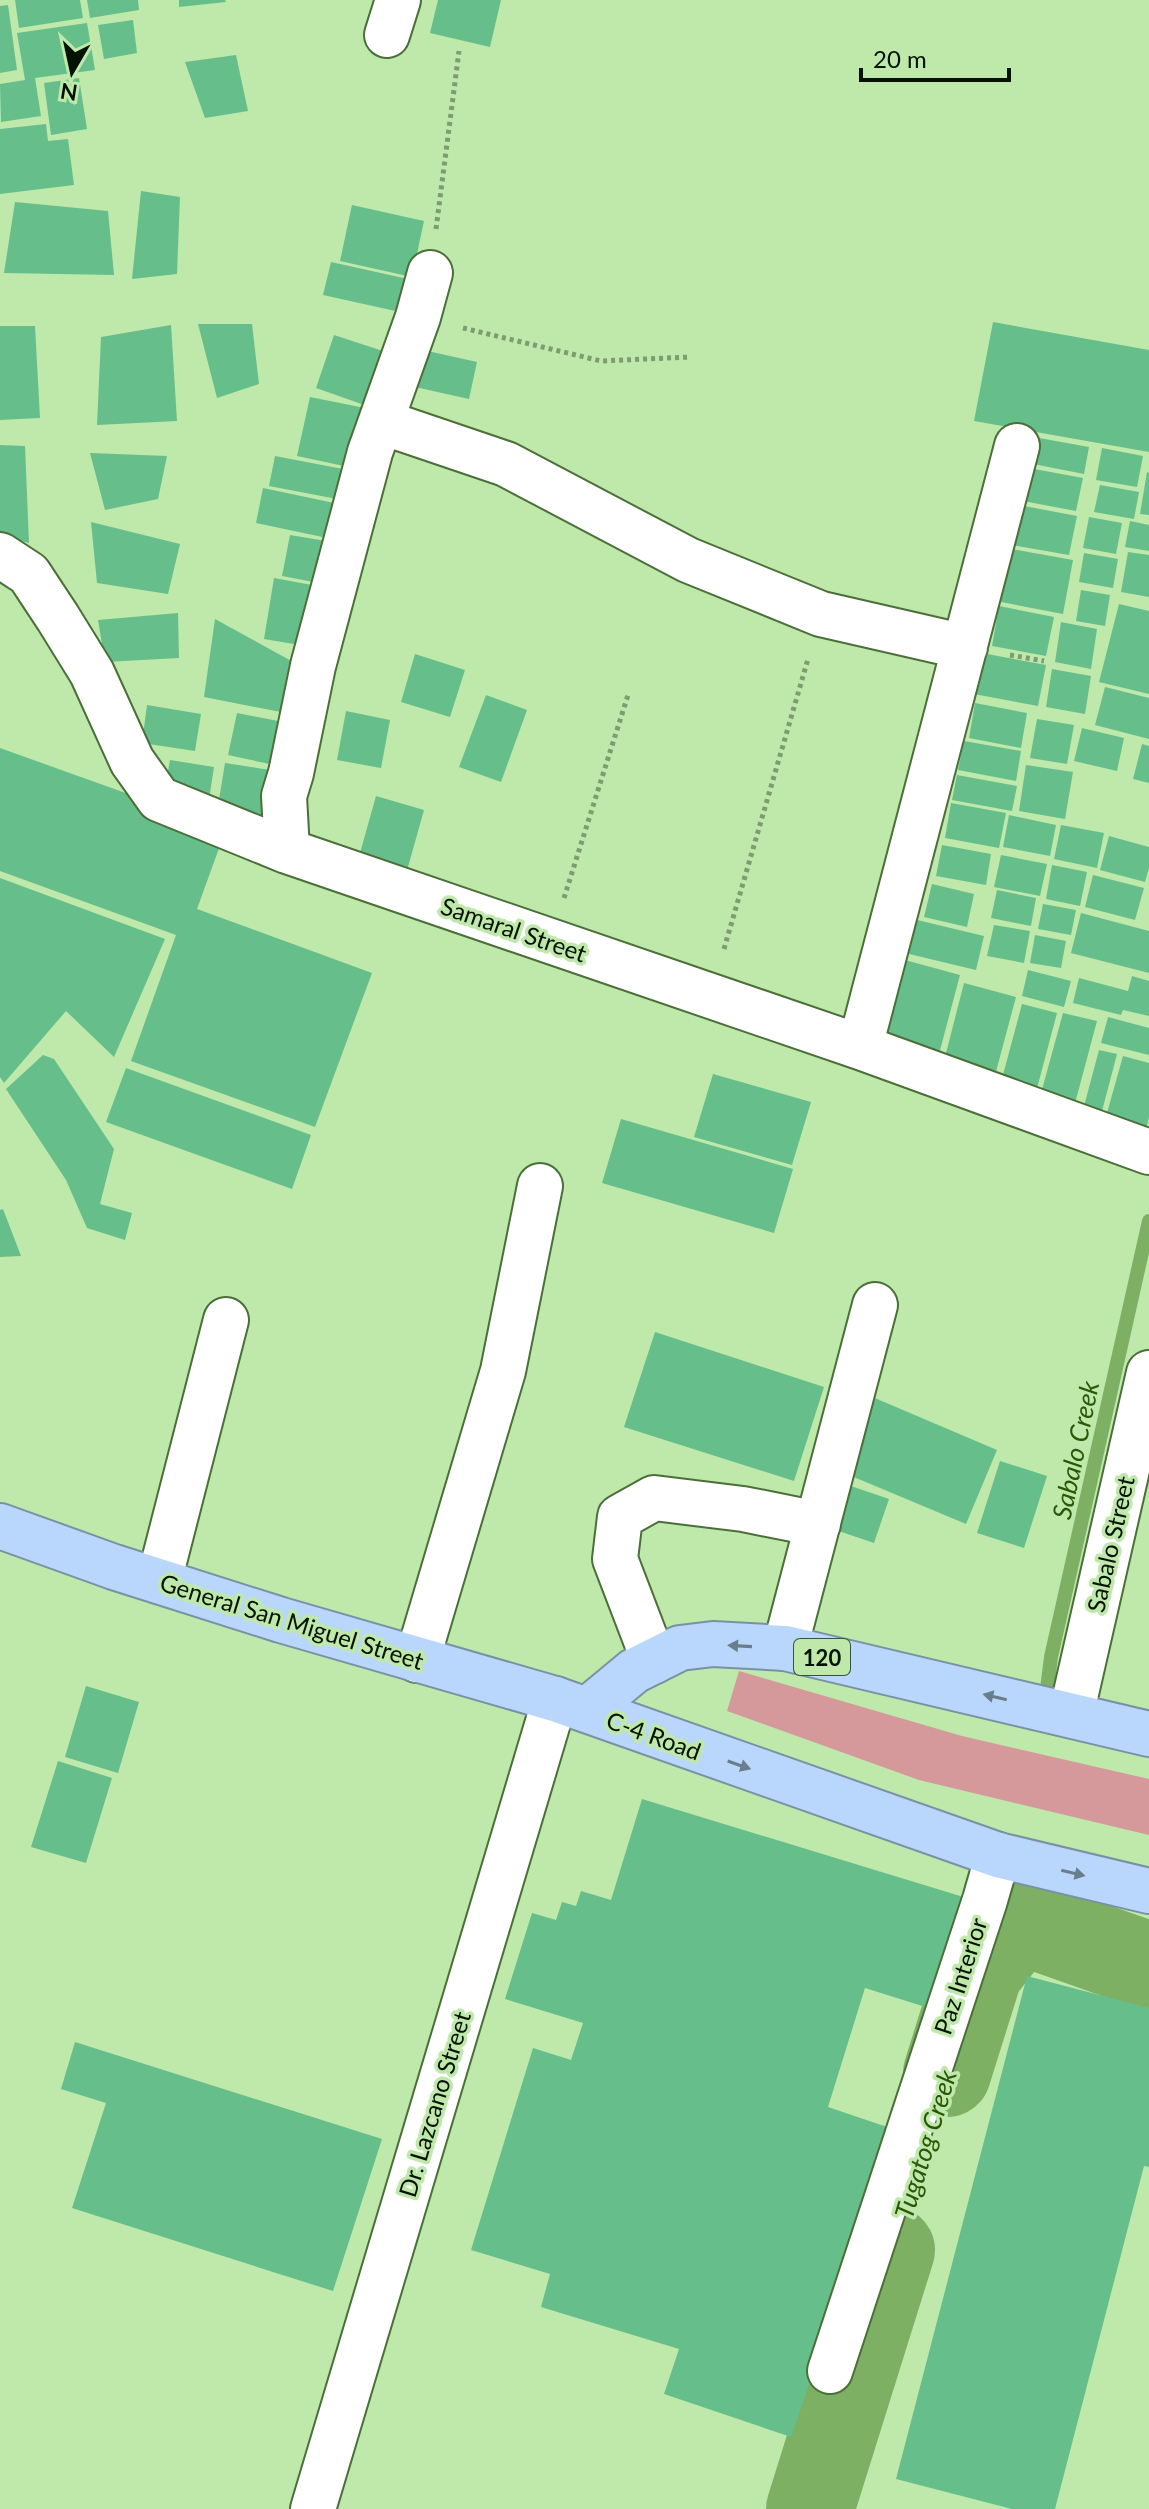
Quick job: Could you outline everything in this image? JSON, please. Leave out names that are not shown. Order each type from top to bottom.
[{"type":"highway","name":"General San Miguel Street","points":[[0,1526],[281,1620],[571,1705]]},
{"type":"highway","name":"C-4 Road","points":[[571,1705],[680,1648],[713,1644],[785,1648],[1149,1734]]},
{"type":"highway","name":"C-4 Road","points":[[571,1705],[998,1855],[1149,1891]]},
{"type":"street","points":[[287,851],[284,796],[330,594],[370,452],[418,317],[430,273]]},
{"type":"street","points":[[382,422],[506,464],[688,560],[821,614],[965,647]]},
{"type":"street","points":[[860,1047],[1017,446]]},
{"type":"street","name":"Samaral Street","points":[[0,555],[29,574],[58,618],[92,673],[132,761],[159,799],[287,851],[860,1047],[1149,1152]]},
{"type":"street","points":[[417,1660],[503,1371],[540,1186]]},
{"type":"street","points":[[785,1648],[875,1305]]},
{"type":"street","points":[[159,1581],[226,1320]]},
{"type":"street","name":"Sabalo Street","points":[[1071,1715],[1149,1373]]},
{"type":"street","points":[[654,1661],[615,1559],[620,1517],[654,1498],[743,1509],[818,1524]]},
{"type":"street","name":"Dr. Lazcano Street","points":[[313,2509],[571,1705]]},
{"type":"street","name":"Paz Interior","points":[[830,2371],[998,1855]]},
{"type":"path","points":[[430,273],[459,51]]},
{"type":"path","points":[[418,317],[601,361],[690,357]]},
{"type":"path","points":[[711,997],[821,614]]},
{"type":"path","points":[[551,941],[628,695]]},
{"type":"shaded area","points":[[739,1671],[962,1736],[1149,1779],[1149,1835],[919,1780],[727,1711]]},
{"type":"building","points":[[15,0],[80,0],[83,18],[19,28]]},
{"type":"building","points":[[87,0],[138,0],[139,10],[90,18]]},
{"type":"building","points":[[179,0],[225,0],[226,2],[179,7]]},
{"type":"building","points":[[438,0],[501,0],[490,47],[430,33]]},
{"type":"building","points":[[8,5],[17,70],[0,73],[0,6]]},
{"type":"building","points":[[133,20],[137,53],[104,59],[98,25]]},
{"type":"building","points":[[87,23],[95,70],[35,78],[41,116],[1,122],[0,84],[25,80],[17,33]]},
{"type":"building","points":[[236,55],[248,111],[205,118],[185,62]]},
{"type":"building","points":[[79,78],[87,129],[51,135],[44,83]]},
{"type":"building","points":[[46,124],[48,141],[68,139],[74,185],[0,194],[0,129]]},
{"type":"building","points":[[141,191],[180,197],[177,274],[132,279]]},
{"type":"building","points":[[15,202],[108,211],[114,275],[4,273]]},
{"type":"building","points":[[352,205],[424,221],[412,277],[340,261]]},
{"type":"building","points":[[331,262],[417,281],[409,314],[323,295]]},
{"type":"building","points":[[993,322],[1149,350],[1149,452],[974,421]]},
{"type":"building","points":[[198,324],[252,324],[259,384],[217,398]]},
{"type":"building","points":[[171,325],[177,421],[97,425],[101,337]]},
{"type":"building","points":[[0,326],[35,326],[40,418],[0,420]]},
{"type":"building","points":[[334,335],[389,353],[370,407],[316,388]]},
{"type":"building","points":[[414,348],[477,362],[469,399],[406,385]]},
{"type":"building","points":[[310,397],[370,409],[358,469],[297,456]]},
{"type":"building","points":[[1028,436],[1089,447],[1084,474],[1023,462]]},
{"type":"building","points":[[0,445],[25,446],[29,543],[0,535]]},
{"type":"building","points":[[1102,448],[1143,456],[1137,487],[1096,480]]},
{"type":"building","points":[[90,453],[167,456],[158,499],[105,510]]},
{"type":"building","points":[[275,456],[343,469],[337,499],[269,486]]},
{"type":"building","points":[[1029,468],[1083,478],[1076,511],[1023,501]]},
{"type":"building","points":[[1149,473],[1149,515],[1140,514]]},
{"type":"building","points":[[1100,485],[1139,492],[1134,519],[1094,512]]},
{"type":"building","points":[[263,488],[339,504],[332,539],[256,523]]},
{"type":"building","points":[[1019,505],[1077,516],[1069,555],[1011,545]]},
{"type":"building","points":[[1089,517],[1122,523],[1116,554],[1083,548]]},
{"type":"building","points":[[1130,521],[1149,525],[1149,551],[1125,547]]},
{"type":"building","points":[[91,522],[180,544],[168,594],[97,583]]},
{"type":"building","points":[[290,535],[332,542],[324,584],[282,576]]},
{"type":"building","points":[[1006,548],[1073,560],[1063,614],[996,601]]},
{"type":"building","points":[[1128,552],[1149,555],[1149,597],[1121,592]]},
{"type":"building","points":[[1084,553],[1118,559],[1113,588],[1079,582]]},
{"type":"building","points":[[274,578],[312,585],[300,645],[264,639]]},
{"type":"building","points":[[1081,590],[1110,595],[1105,626],[1076,621]]},
{"type":"building","points":[[1119,604],[1149,611],[1149,694],[1099,682]]},
{"type":"building","points":[[999,606],[1054,617],[1046,656],[992,646]]},
{"type":"building","points":[[178,613],[179,658],[105,662],[98,620]]},
{"type":"building","points":[[215,619],[295,663],[286,713],[204,697]]},
{"type":"building","points":[[1061,622],[1097,629],[1091,669],[1055,662]]},
{"type":"building","points":[[982,653],[1046,665],[1038,706],[974,694]]},
{"type":"building","points":[[415,654],[465,670],[450,717],[401,702]]},
{"type":"building","points":[[1052,669],[1091,676],[1085,714],[1046,707]]},
{"type":"building","points":[[1105,687],[1149,698],[1149,739],[1095,725]]},
{"type":"building","points":[[486,695],[527,710],[501,782],[459,767]]},
{"type":"building","points":[[975,703],[1027,713],[1021,748],[969,738]]},
{"type":"building","points":[[147,705],[201,714],[195,751],[142,743]]},
{"type":"building","points":[[346,711],[390,720],[381,768],[337,760]]},
{"type":"building","points":[[237,713],[283,722],[274,765],[228,755]]},
{"type":"building","points":[[1037,719],[1074,725],[1067,764],[1030,758]]},
{"type":"building","points":[[1082,728],[1124,738],[1117,771],[1074,761]]},
{"type":"building","points":[[964,741],[1021,751],[1016,781],[958,770]]},
{"type":"building","points":[[1142,744],[1149,746],[1149,783],[1133,779]]},
{"type":"building","points":[[0,748],[226,829],[197,909],[372,973],[315,1127],[131,1061],[176,935],[0,871]]},
{"type":"building","points":[[170,760],[214,767],[208,806],[163,799]]},
{"type":"building","points":[[225,763],[270,770],[263,818],[217,812]]},
{"type":"building","points":[[1026,765],[1073,772],[1065,819],[1019,811]]},
{"type":"building","points":[[957,775],[1017,786],[1012,811],[952,800]]},
{"type":"building","points":[[376,796],[424,810],[408,867],[360,853]]},
{"type":"building","points":[[951,803],[1006,813],[999,848],[945,838]]},
{"type":"building","points":[[1009,815],[1056,825],[1050,856],[1003,847]]},
{"type":"building","points":[[1061,825],[1104,833],[1097,868],[1054,859]]},
{"type":"building","points":[[1109,836],[1149,847],[1145,882],[1100,870]]},
{"type":"building","points":[[942,845],[991,854],[986,885],[936,876]]},
{"type":"building","points":[[1001,855],[1047,864],[1040,896],[994,887]]},
{"type":"building","points":[[1052,865],[1087,872],[1080,906],[1046,899]]},
{"type":"building","points":[[1093,875],[1144,888],[1135,920],[1085,907]]},
{"type":"building","points":[[0,878],[165,939],[114,1057],[66,1011],[4,1083],[0,1077]]},
{"type":"building","points":[[932,884],[974,894],[967,927],[924,917]]},
{"type":"building","points":[[997,890],[1036,898],[1031,926],[991,918]]},
{"type":"building","points":[[1043,904],[1076,910],[1071,935],[1038,929]]},
{"type":"building","points":[[1081,913],[1149,931],[1149,973],[1071,953]]},
{"type":"building","points":[[913,919],[984,936],[976,970],[905,953]]},
{"type":"building","points":[[994,925],[1030,931],[1024,963],[987,956]]},
{"type":"building","points":[[1035,935],[1066,941],[1061,968],[1030,963]]},
{"type":"building","points":[[905,960],[960,975],[938,1058],[883,1044]]},
{"type":"building","points":[[1028,970],[1071,981],[1064,1007],[1022,996]]},
{"type":"building","points":[[1132,976],[1149,981],[1149,1016],[1123,1010],[1121,1015],[1073,1003],[1079,978],[1128,991]]},
{"type":"building","points":[[964,983],[1016,997],[994,1079],[943,1065]]},
{"type":"building","points":[[1022,1004],[1057,1013],[1035,1096],[1000,1086]]},
{"type":"building","points":[[1063,1013],[1097,1021],[1074,1107],[1040,1097]]},
{"type":"building","points":[[1108,1017],[1149,1028],[1149,1055],[1101,1043]]},
{"type":"building","points":[[1099,1050],[1117,1054],[1101,1115],[1083,1110]]},
{"type":"building","points":[[43,1055],[54,1059],[114,1149],[100,1204],[132,1213],[125,1240],[87,1228],[66,1180],[6,1089]]},
{"type":"building","points":[[1123,1056],[1149,1063],[1149,1117],[1146,1130],[1105,1120]]},
{"type":"building","points":[[126,1068],[311,1135],[292,1189],[106,1122]]},
{"type":"building","points":[[713,1074],[811,1102],[792,1165],[694,1137]]},
{"type":"building","points":[[621,1119],[793,1169],[774,1233],[602,1183]]},
{"type":"building","points":[[3,1209],[21,1256],[0,1257],[0,1210]]},
{"type":"building","points":[[655,1332],[824,1387],[794,1481],[624,1427]]},
{"type":"building","points":[[870,1396],[997,1450],[966,1524],[837,1470]]},
{"type":"building","points":[[1000,1461],[1047,1476],[1024,1548],[977,1533]]},
{"type":"building","points":[[839,1482],[889,1499],[874,1543],[824,1526]]},
{"type":"building","points":[[86,1686],[139,1702],[118,1773],[65,1757]]},
{"type":"building","points":[[58,1761],[112,1778],[86,1863],[31,1847]]},
{"type":"building","points":[[642,1799],[970,1899],[935,2010],[865,1988],[828,2107],[896,2130],[791,2437],[664,2394],[679,2349],[541,2307],[550,2274],[471,2250],[533,2048],[571,2060],[583,2023],[505,1999],[532,1913],[556,1920],[562,1902],[576,1906],[581,1891],[611,1900]]},
{"type":"building","points":[[1027,1976],[1149,2008],[1149,2167],[1144,2166],[1055,2509],[1012,2509],[896,2479]]},
{"type":"building","points":[[75,2042],[382,2139],[333,2291],[72,2208],[106,2103],[61,2089]]},
{"type":"waterway","name":"Sabalo Creek","points":[[1047,1689],[1051,1657],[1149,1221]]},
{"type":"waterway","name":"Sabalo Creek","points":[[1019,1920],[1023,1890]]},
{"type":"waterway","name":"Tugatog Creek","points":[[947,2073],[979,1971],[1019,1920],[1149,1966]]},
{"type":"waterway","name":"Tugatog Creek","points":[[810,2509],[891,2250]]}]
